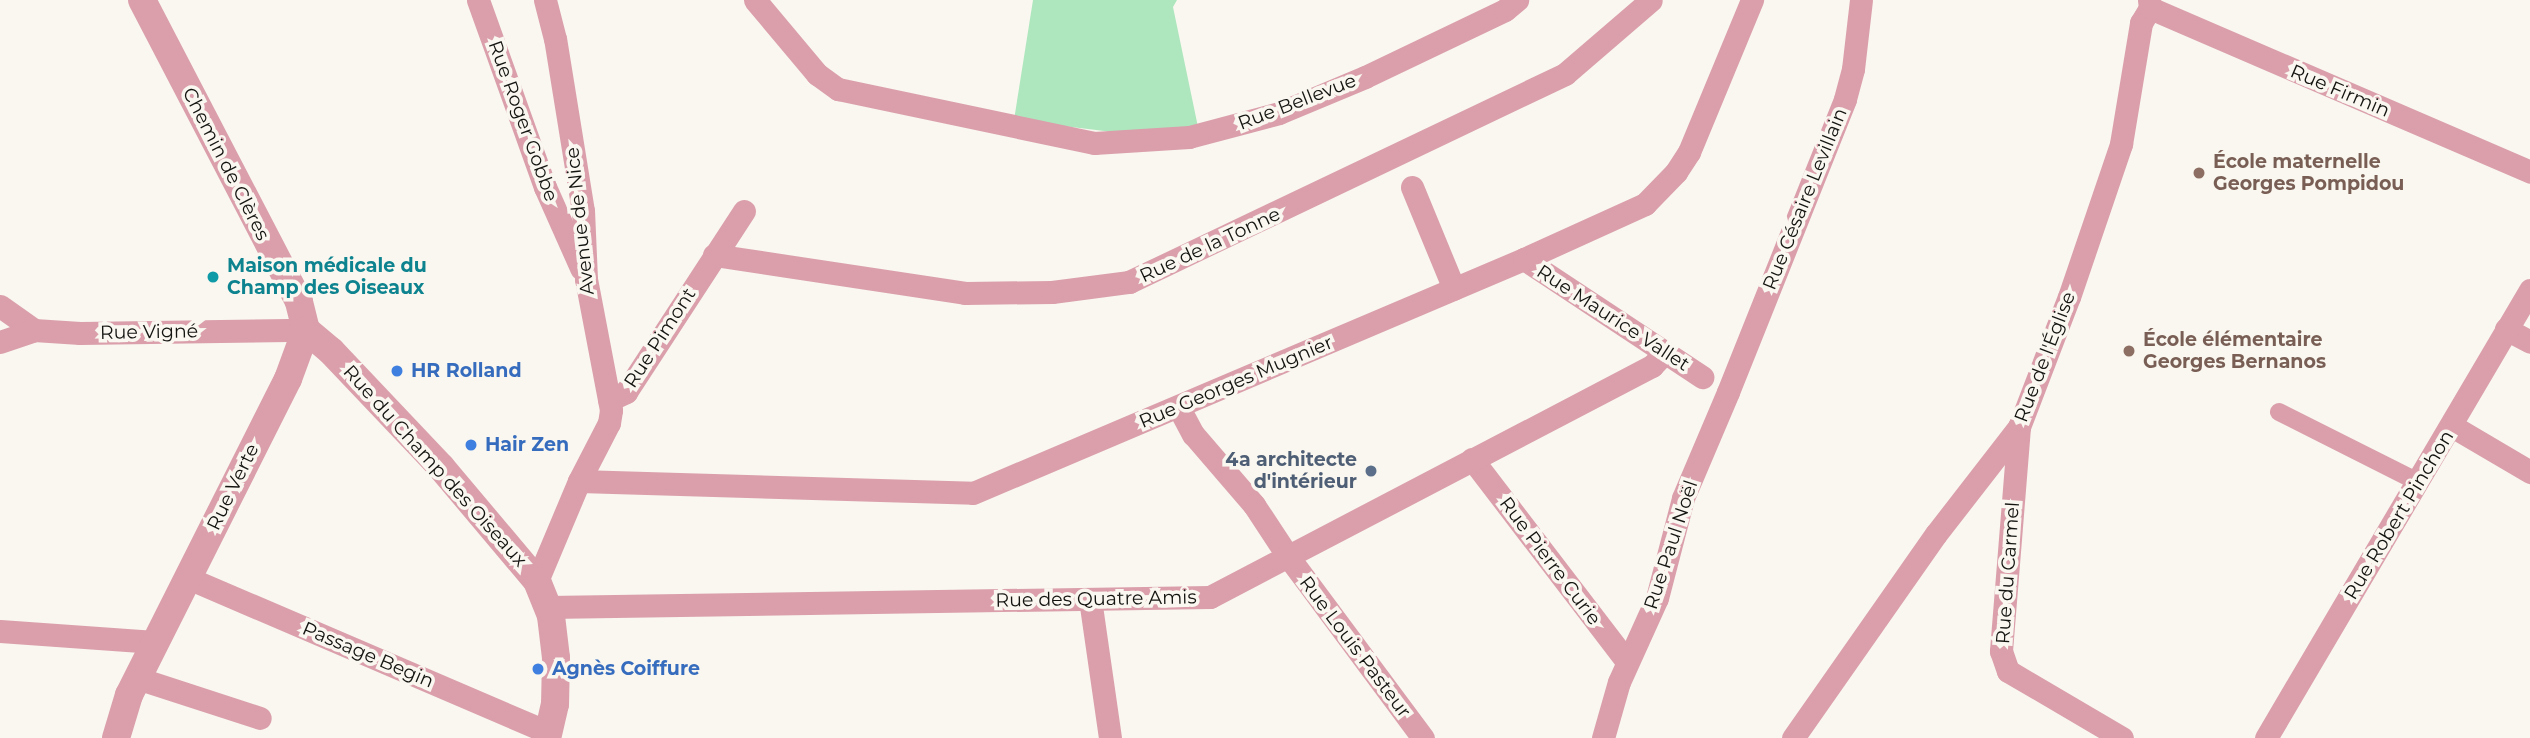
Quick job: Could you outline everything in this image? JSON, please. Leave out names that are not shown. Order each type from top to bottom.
[{"type":"street","name":"Chemin de Clères","points":[[142,0],[299,302],[306,330]]},
{"type":"street","name":"Rue Roger Gobbe","points":[[478,0],[545,187],[586,279]]},
{"type":"street","name":"Avenue de Nice","points":[[545,0],[555,39],[583,211],[586,279],[610,400]]},
{"type":"street","name":"Rue Bellevue","points":[[755,0],[817,74],[838,89],[1094,143],[1189,136],[1279,113],[1505,10],[1517,0]]},
{"type":"street","name":"Rue de la Tonne","points":[[714,255],[965,293],[1052,292],[1129,282],[1565,74],[1651,0]]},
{"type":"street","name":"Rue Césaire Levillain","points":[[1728,392],[1845,99],[1854,59],[1861,0]]},
{"type":"street","name":"Rue Georges Mugnier","points":[[579,481],[973,493],[1179,408],[1624,216],[1645,204],[1668,181],[1689,152],[1707,115],[1747,3]]},
{"type":"street","name":"Rue Firmin","points":[[2150,4],[2530,172]]},
{"type":"street","name":"Rue de l'Église","points":[[1793,738],[1936,534],[2019,426],[2069,297],[2121,144],[2141,23],[2150,4]]},
{"type":"street","points":[[1412,187],[1454,289]]},
{"type":"street","name":"Rue Pimont","points":[[537,581],[579,481],[609,423],[610,400],[626,393],[744,211]]},
{"type":"street","name":"Rue Maurice Vallet","points":[[1524,259],[1702,377]]},
{"type":"street","name":"Rue Robert Pinchon","points":[[2266,738],[2530,290]]},
{"type":"street","points":[[0,306],[34,330]]},
{"type":"street","points":[[2506,329],[2530,342]]},
{"type":"street","name":"Rue Vigné","points":[[34,330],[80,333],[306,330]]},
{"type":"street","points":[[0,342],[34,330]]},
{"type":"street","name":"Rue Verte","points":[[116,738],[137,678],[288,379],[306,330]]},
{"type":"street","name":"Rue du Champ des Oiseaux","points":[[306,330],[331,351],[441,467],[537,581],[548,607],[554,637],[556,681],[548,735]]},
{"type":"street","name":"Rue des Quatre Amis","points":[[548,607],[1210,597],[1652,366],[1665,352]]},
{"type":"street","name":"Rue Paul Noël","points":[[1603,738],[1627,662],[1657,598],[1683,498],[1728,392]]},
{"type":"street","name":"Rue Louis Pasteur","points":[[1179,408],[1193,434],[1254,505],[1287,555],[1423,738]]},
{"type":"street","points":[[2279,412],[2418,482]]},
{"type":"street","name":"Rue du Carmel","points":[[2019,426],[2001,651],[2008,671],[2122,738]]},
{"type":"street","points":[[2452,426],[2530,472]]},
{"type":"street","name":"Rue Pierre Curie","points":[[1472,459],[1627,662]]},
{"type":"street","name":"Passage Begin","points":[[188,578],[548,735]]},
{"type":"street","points":[[1090,599],[1110,738]]},
{"type":"street","points":[[0,631],[155,642]]},
{"type":"street","points":[[137,678],[260,718]]},
{"type":"green space","points":[[1033,0],[1177,0],[1173,7],[1198,127],[1129,134],[1014,120]]},
{"type":"place","name":"École maternelle Georges Pompidou","points":[[2199,173]]},
{"type":"place","name":"Maison médicale du Champ des Oiseaux","points":[[213,277]]},
{"type":"place","name":"École élémentaire Georges Bernanos","points":[[2129,351]]},
{"type":"place","name":"HR Rolland","points":[[397,371]]},
{"type":"place","name":"Hair Zen","points":[[471,445]]},
{"type":"place","name":"4a architecte d'intérieur","points":[[1371,471]]},
{"type":"place","name":"Agnès Coiffure","points":[[538,669]]}]
